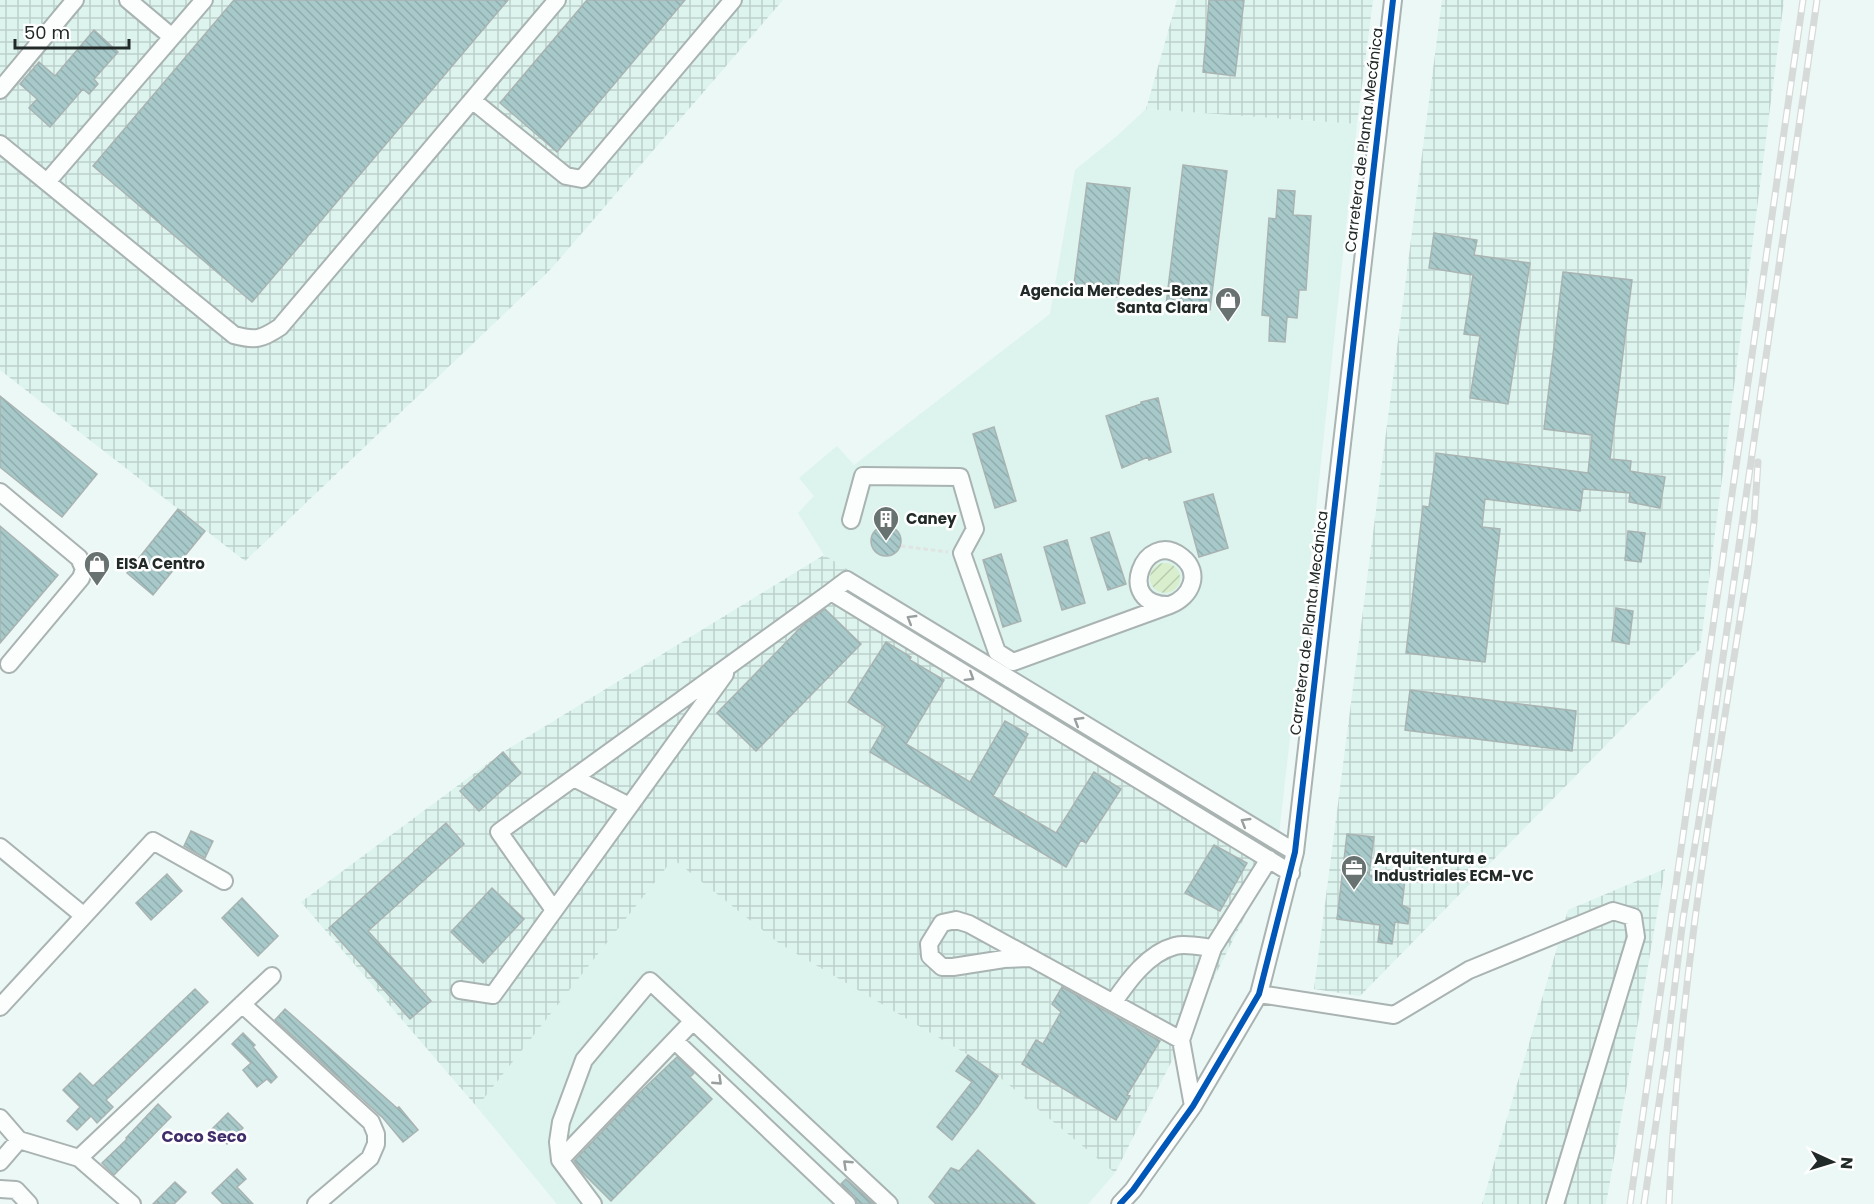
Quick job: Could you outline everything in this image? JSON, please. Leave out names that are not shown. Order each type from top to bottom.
[{"type":"street","points":[[0,90],[75,0]]},
{"type":"street","points":[[128,0],[172,37]]},
{"type":"street","points":[[47,182],[204,0]]},
{"type":"street","points":[[0,144],[234,335],[252,340],[267,336],[280,327],[557,0]]},
{"type":"street","points":[[472,100],[566,176],[582,179],[733,0]]},
{"type":"street","name":"Carretera de Planta Mecánica","points":[[1120,1204],[1133,1190],[1192,1106],[1259,994],[1291,873],[1392,0]]},
{"type":"street","points":[[851,520],[863,476],[960,477],[975,529],[962,553],[997,652],[1013,662],[1170,605]]},
{"type":"street","points":[[0,492],[79,558],[84,569],[81,578],[9,664]]},
{"type":"street","points":[[554,910],[499,832],[847,580],[1295,852]]},
{"type":"street","points":[[831,592],[1291,873]]},
{"type":"street","points":[[460,990],[493,995],[734,662]]},
{"type":"street","points":[[574,778],[629,806]]},
{"type":"street","points":[[0,1007],[153,841],[224,882]]},
{"type":"street","points":[[0,847],[84,916]]},
{"type":"street","points":[[1192,1106],[1181,1040],[1213,948],[1269,859]]},
{"type":"street","points":[[1259,994],[1394,1015],[1469,970],[1613,911],[1633,917],[1636,937],[1555,1204]]},
{"type":"street","points":[[1031,958],[1004,959],[953,968],[942,967],[930,956],[929,944],[942,924],[956,921],[969,924],[1181,1040]]},
{"type":"street","points":[[1113,1003],[1123,988],[1151,957],[1176,945],[1213,948]]},
{"type":"street","points":[[79,1158],[272,976]]},
{"type":"street","points":[[593,1204],[560,1160],[558,1142],[561,1122],[584,1060],[651,981],[889,1204]]},
{"type":"street","points":[[242,1004],[374,1127],[376,1144],[370,1158],[316,1204]]},
{"type":"street","points":[[560,1160],[693,1021]]},
{"type":"street","points":[[675,1041],[847,1204]]},
{"type":"street","points":[[0,1118],[19,1140],[79,1158],[132,1204]]},
{"type":"street","points":[[0,1162],[19,1140]]},
{"type":"street","points":[[0,1189],[16,1190],[29,1204]]},
{"type":"path","points":[[901,546],[962,553]]},
{"type":"shaded area","points":[[0,0],[783,0],[550,270],[245,561],[0,370]]},
{"type":"shaded area","points":[[1177,0],[1373,0],[1357,124],[1146,109]]},
{"type":"shaded area","points":[[1442,0],[1784,0],[1700,649],[1360,996],[1314,989]]},
{"type":"shaded area","points":[[1146,109],[1357,124],[1279,834],[824,555],[798,513],[814,496],[799,478],[837,446],[854,465],[1050,314],[1075,170]]},
{"type":"shaded area","points":[[824,555],[1279,834],[1268,871],[1115,1173],[998,1076],[968,1055],[780,944],[673,859],[477,1107],[301,902],[503,752]]},
{"type":"shaded area","points":[[673,858],[780,944],[968,1055],[998,1076],[1115,1173],[1088,1204],[557,1204],[477,1107]]},
{"type":"shaded area","points":[[1665,869],[1606,1204],[1482,1204],[1568,910]]},
{"type":"green space","points":[[1165,563],[1176,567],[1180,578],[1176,589],[1165,593],[1154,589],[1150,578],[1154,567]]},
{"type":"building","points":[[234,0],[508,0],[252,302],[93,166]]},
{"type":"building","points":[[587,0],[685,0],[557,152],[500,103]]},
{"type":"building","points":[[1209,0],[1244,0],[1235,76],[1203,72]]},
{"type":"building","points":[[94,30],[118,52],[94,79],[98,84],[89,94],[83,89],[50,127],[29,108],[37,99],[20,84],[39,62],[55,76]]},
{"type":"building","points":[[1183,165],[1227,171],[1210,310],[1166,305]]},
{"type":"building","points":[[1087,183],[1130,188],[1117,297],[1073,292]]},
{"type":"building","points":[[1278,190],[1295,191],[1293,215],[1311,216],[1306,290],[1299,290],[1297,318],[1287,317],[1285,342],[1269,341],[1270,316],[1262,315],[1269,218],[1276,219]]},
{"type":"building","points":[[1434,233],[1477,240],[1474,255],[1530,263],[1508,404],[1470,398],[1480,336],[1464,334],[1473,275],[1429,268]]},
{"type":"building","points":[[1563,272],[1632,280],[1610,459],[1631,461],[1630,471],[1665,477],[1660,508],[1629,502],[1630,493],[1583,489],[1580,511],[1485,499],[1482,527],[1500,529],[1485,662],[1406,653],[1423,506],[1429,507],[1436,453],[1588,473],[1592,435],[1544,429]]},
{"type":"building","points":[[0,396],[97,474],[62,517],[0,467]]},
{"type":"building","points":[[1158,398],[1171,452],[1149,460],[1148,457],[1122,468],[1106,416]]},
{"type":"building","points":[[994,427],[1016,501],[995,508],[973,434]]},
{"type":"building","points":[[1213,494],[1228,548],[1199,557],[1184,502]]},
{"type":"building","points":[[178,509],[205,531],[153,595],[127,573]]},
{"type":"building","points":[[0,526],[58,575],[0,643]]},
{"type":"building","name":"Caney","points":[[886,526],[897,530],[901,541],[897,552],[886,556],[875,552],[871,541],[875,530]]},
{"type":"building","points":[[1628,531],[1645,533],[1641,562],[1625,560]]},
{"type":"building","points":[[1109,532],[1126,584],[1108,590],[1091,538]]},
{"type":"building","points":[[1067,540],[1085,603],[1062,610],[1044,547]]},
{"type":"building","points":[[1001,554],[1021,621],[1003,627],[983,560]]},
{"type":"building","points":[[1616,608],[1633,611],[1629,644],[1612,641]]},
{"type":"building","points":[[825,609],[861,644],[756,751],[717,713],[803,625]]},
{"type":"building","points":[[886,642],[911,657],[910,660],[944,680],[906,744],[970,782],[1005,721],[1028,734],[993,796],[1056,833],[1094,772],[1121,789],[1086,843],[1081,840],[1066,867],[870,752],[885,726],[848,702]]},
{"type":"building","points":[[1410,690],[1576,711],[1572,751],[1405,730]]},
{"type":"building","points":[[503,752],[521,773],[479,811],[460,791]]},
{"type":"building","points":[[446,823],[464,844],[368,931],[431,1001],[410,1019],[329,928]]},
{"type":"building","points":[[191,831],[213,841],[205,858],[184,846]]},
{"type":"building","name":"Arquitentura e Industriales ECM-VC","points":[[1347,834],[1374,837],[1369,875],[1405,880],[1402,905],[1410,909],[1408,924],[1395,922],[1392,944],[1378,942],[1380,925],[1337,919]]},
{"type":"building","points":[[1214,845],[1247,863],[1220,911],[1185,893]]},
{"type":"building","points":[[167,874],[182,891],[151,920],[136,903]]},
{"type":"building","points":[[492,888],[524,919],[483,963],[451,932]]},
{"type":"building","points":[[242,898],[278,936],[258,956],[222,918]]},
{"type":"building","points":[[1062,987],[1160,1041],[1127,1095],[1130,1096],[1116,1120],[1022,1064],[1036,1040],[1043,1044],[1061,1012],[1052,1004]]},
{"type":"building","points":[[195,989],[208,1002],[106,1100],[113,1107],[97,1123],[91,1116],[77,1130],[67,1121],[80,1107],[63,1090],[80,1073],[93,1086]]},
{"type":"building","points":[[285,1009],[397,1108],[399,1107],[418,1130],[403,1142],[383,1118],[275,1020]]},
{"type":"building","points":[[243,1033],[255,1045],[253,1047],[277,1077],[271,1083],[267,1079],[257,1087],[243,1070],[251,1063],[232,1044]]},
{"type":"building","points":[[968,1055],[998,1076],[952,1140],[937,1127],[972,1082],[956,1071]]},
{"type":"building","points":[[677,1057],[694,1073],[690,1077],[712,1099],[611,1201],[574,1161]]},
{"type":"building","points":[[158,1104],[171,1117],[114,1175],[102,1163]]},
{"type":"building","points":[[228,1113],[243,1128],[227,1144],[212,1129]]},
{"type":"building","points":[[978,1150],[1035,1204],[936,1204],[929,1197],[951,1168],[959,1171]]},
{"type":"building","points":[[237,1169],[246,1179],[237,1187],[253,1204],[223,1204],[212,1193]]},
{"type":"building","points":[[846,1179],[874,1204],[857,1204],[855,1197],[841,1184]]},
{"type":"building","points":[[175,1182],[186,1192],[174,1204],[153,1204]]},
{"type":"railway","points":[[1630,1204],[1803,0]]},
{"type":"railway","points":[[1644,1204],[1683,919],[1705,783],[1817,0]]},
{"type":"railway","points":[[1669,1204],[1680,1045],[1689,965],[1748,569],[1758,462]]},
{"type":"cycle path","points":[[1120,1204],[1133,1190],[1193,1106],[1259,994],[1295,852],[1393,0]]},
{"type":"place","name":"Agencia Mercedes-Benz Santa Clara","points":[[1228,323]]},
{"type":"place","name":"Caney","points":[[886,542]]},
{"type":"place","name":"EISA Centro","points":[[97,587]]},
{"type":"place","name":"Arquitentura e Industriales ECM-VC","points":[[1354,891]]},
{"type":"district","name":"Coco Seco","points":[[204,1136]]}]
